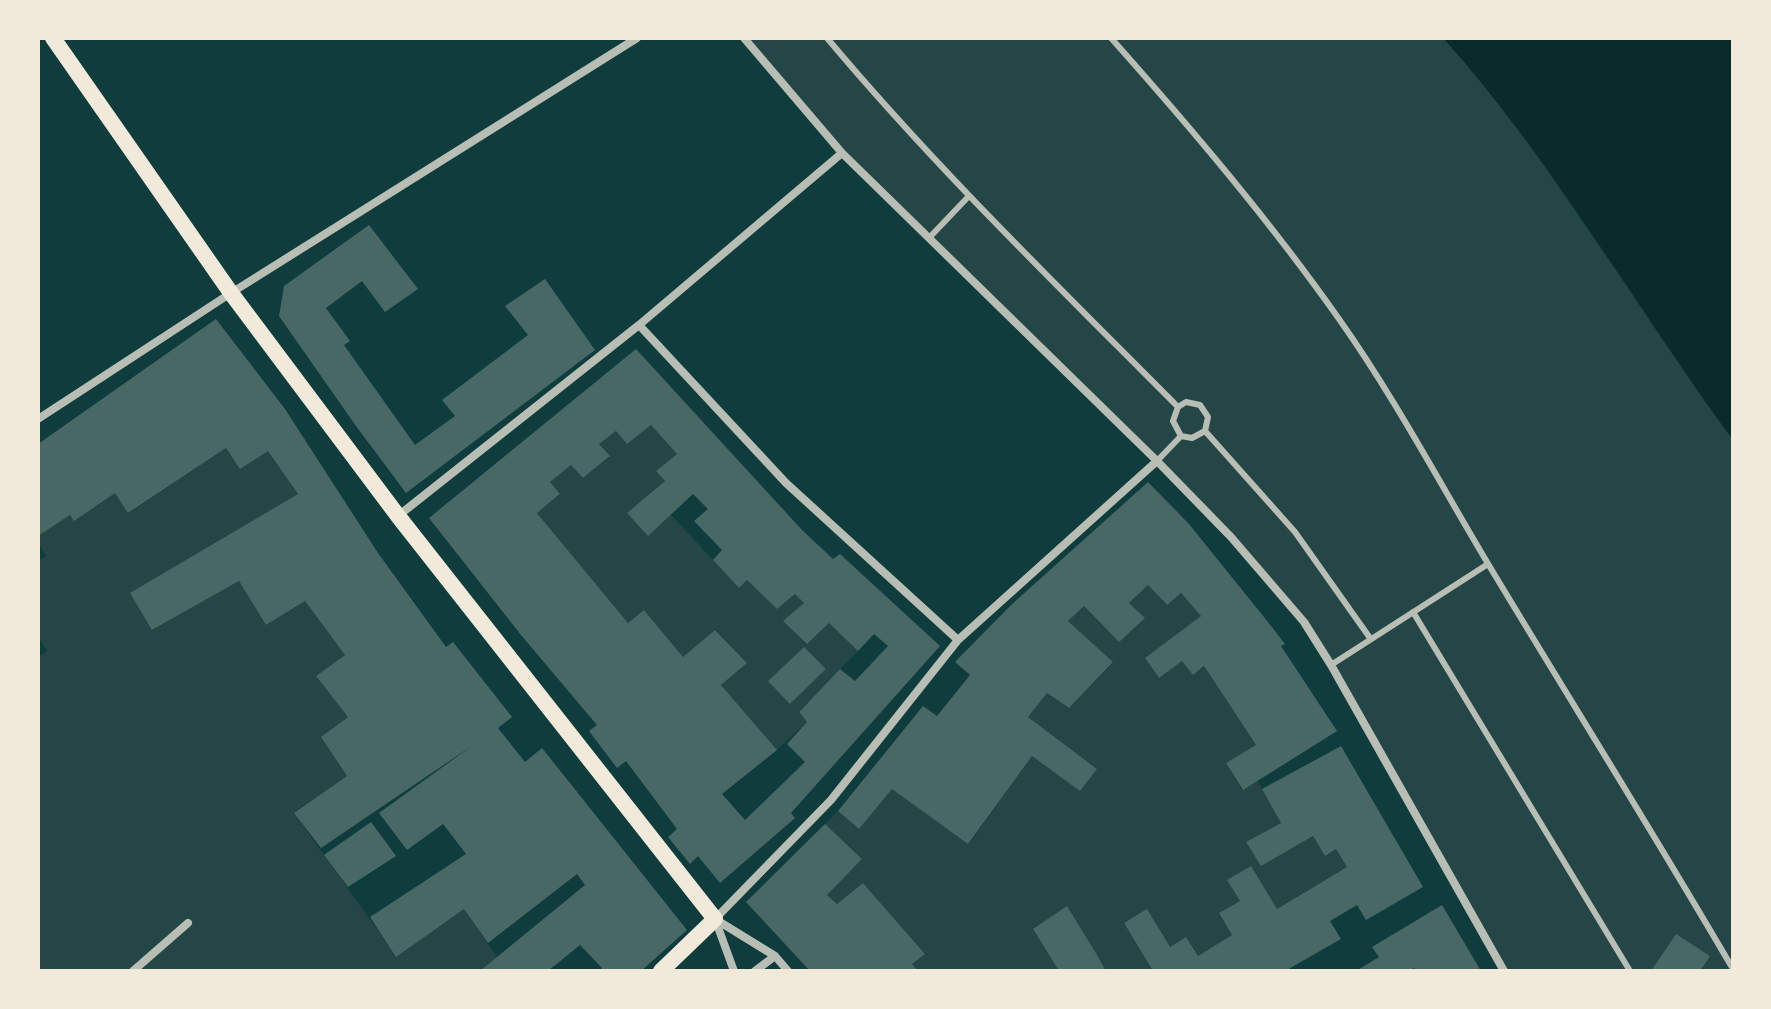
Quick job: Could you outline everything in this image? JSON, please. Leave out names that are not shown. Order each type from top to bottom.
[{"type":"main road","points":[[53,38],[231,293],[398,516],[715,919],[661,971]]},
{"type":"street","points":[[38,419],[231,293],[637,38]]},
{"type":"street","points":[[744,38],[842,153],[1157,461],[1269,579],[1304,622],[1331,665],[1504,971]]},
{"type":"street","points":[[398,516],[639,325],[842,153]]},
{"type":"street","points":[[639,325],[786,483],[958,640]]},
{"type":"street","points":[[715,919],[831,800],[958,640],[1157,461]]},
{"type":"street","points":[[715,919],[775,956],[788,971]]},
{"type":"street","points":[[715,919],[734,971]]},
{"type":"street","points":[[133,971],[188,923]]},
{"type":"street","points":[[755,971],[775,956]]},
{"type":"lane","points":[[827,38],[968,197],[1178,407]]},
{"type":"lane","points":[[1111,38],[1246,197],[1339,318],[1635,802],[1733,969]]},
{"type":"lane","points":[[929,238],[968,197]]},
{"type":"lane","points":[[1186,402],[1200,405],[1208,417],[1205,431],[1192,438],[1181,436],[1173,421],[1178,407],[1186,402]]},
{"type":"lane","points":[[1205,431],[1295,532],[1370,638]]},
{"type":"lane","points":[[1157,461],[1181,436]]},
{"type":"lane","points":[[1331,665],[1488,564]]},
{"type":"lane","points":[[1413,612],[1630,971]]},
{"type":"shaded area","points":[[744,38],[1444,38],[1531,147],[1733,440],[1733,971],[1503,971],[1304,622],[1231,537],[842,153]]},
{"type":"shaded area","points":[[1443,38],[1733,38],[1733,440],[1558,184]]},
{"type":"shaded area","points":[[651,425],[677,454],[656,471],[665,481],[627,513],[648,535],[671,515],[739,588],[747,580],[777,609],[795,594],[804,603],[784,621],[806,644],[829,623],[858,651],[798,712],[807,722],[777,750],[721,685],[747,663],[716,630],[683,657],[644,610],[628,623],[537,513],[560,495],[550,482],[571,465],[583,478],[610,457],[599,444],[616,431],[627,444]],"holes":[[[804,648],[826,669],[790,704]]]},
{"type":"shaded area","points":[[226,448],[268,451],[298,494],[131,594],[153,630],[239,581],[266,625],[305,601],[345,655],[316,676],[348,717],[321,737],[347,776],[294,813],[396,956],[464,909],[497,957],[480,971],[38,971],[38,657],[47,651],[38,636],[38,561],[46,556],[38,536],[70,515],[115,493],[129,513]]},
{"type":"shaded area","points":[[1148,585],[1166,605],[1181,593],[1201,616],[1145,659],[1159,678],[1182,661],[1193,675],[1204,667],[1256,745],[1226,763],[1242,790],[1258,781],[1281,823],[1246,842],[1261,865],[1313,836],[1325,856],[1336,849],[1347,867],[1277,909],[1251,867],[1228,881],[1240,901],[1219,913],[1232,935],[1198,956],[1186,937],[1170,947],[1124,923],[1153,971],[1106,971],[1067,907],[1033,929],[1059,971],[918,971],[912,964],[924,953],[863,883],[837,904],[827,895],[862,859],[825,824],[838,811],[859,829],[892,789],[969,844],[1032,756],[1080,790],[1097,769],[1028,717],[1047,693],[1069,708],[1113,663],[1068,621],[1084,606],[1119,642],[1129,603]]},
{"type":"building","points":[[369,225],[418,289],[385,312],[362,281],[326,308],[350,341],[344,345],[415,445],[455,416],[442,400],[528,335],[505,306],[545,279],[595,350],[406,493],[279,316],[284,286]]},
{"type":"building","points":[[216,319],[285,409],[378,553],[446,647],[453,642],[512,717],[498,728],[525,762],[542,748],[687,930],[641,971],[598,971],[602,968],[580,945],[548,971],[480,971],[585,885],[577,874],[488,943],[464,909],[396,957],[370,917],[466,854],[443,824],[407,850],[379,813],[473,745],[321,848],[294,813],[347,776],[321,737],[348,717],[316,676],[345,655],[305,601],[266,625],[239,581],[152,630],[130,593],[298,494],[268,451],[240,469],[226,448],[128,513],[115,493],[74,521],[70,515],[38,536],[38,444]]},
{"type":"building","points":[[636,349],[802,530],[833,559],[840,554],[940,646],[791,813],[795,818],[720,883],[698,856],[690,864],[668,837],[677,829],[626,761],[617,768],[589,731],[597,725],[429,518]],"holes":[[[651,425],[677,454],[656,471],[665,481],[627,513],[648,536],[693,494],[708,509],[694,521],[722,550],[713,560],[739,588],[747,580],[777,609],[795,594],[804,603],[783,621],[807,644],[829,623],[858,651],[874,634],[888,646],[855,681],[840,669],[799,712],[807,722],[787,744],[805,762],[745,820],[722,794],[777,750],[721,685],[747,663],[715,630],[683,657],[644,610],[628,623],[537,513],[560,494],[550,482],[571,465],[583,478],[610,456],[599,444],[616,431],[627,444]]]},
{"type":"building","points":[[1148,482],[1189,524],[1285,644],[1281,646],[1337,731],[1243,790],[1226,763],[1256,745],[1204,666],[1193,675],[1182,661],[1159,678],[1145,658],[1201,616],[1181,593],[1167,605],[1148,585],[1129,603],[1145,618],[1119,642],[1084,606],[1068,621],[1113,662],[1069,708],[1047,693],[1028,717],[1097,769],[1080,791],[1032,756],[968,844],[892,789],[859,829],[838,811],[923,706],[937,716],[970,675],[955,662],[1011,605]]},
{"type":"building","points":[[804,647],[826,669],[790,704],[768,681]]},
{"type":"building","points":[[1341,746],[1423,887],[1366,920],[1357,905],[1330,921],[1341,939],[1285,971],[1153,971],[1124,923],[1147,909],[1170,947],[1186,937],[1198,956],[1232,935],[1219,913],[1240,901],[1227,880],[1251,866],[1277,909],[1347,867],[1336,849],[1325,856],[1313,836],[1261,866],[1246,842],[1281,823],[1262,789]]},
{"type":"building","points":[[371,822],[396,856],[348,887],[324,855]]},
{"type":"building","points":[[825,824],[862,859],[827,895],[837,904],[863,883],[925,954],[912,964],[918,971],[810,971],[746,902]]},
{"type":"building","points":[[1442,905],[1481,971],[1416,971],[1414,968],[1408,971],[1356,971],[1379,957],[1372,947]]},
{"type":"building","points":[[1067,906],[1106,971],[1059,971],[1033,929]]},
{"type":"building","points":[[1676,934],[1710,956],[1700,971],[1651,971]]}]
